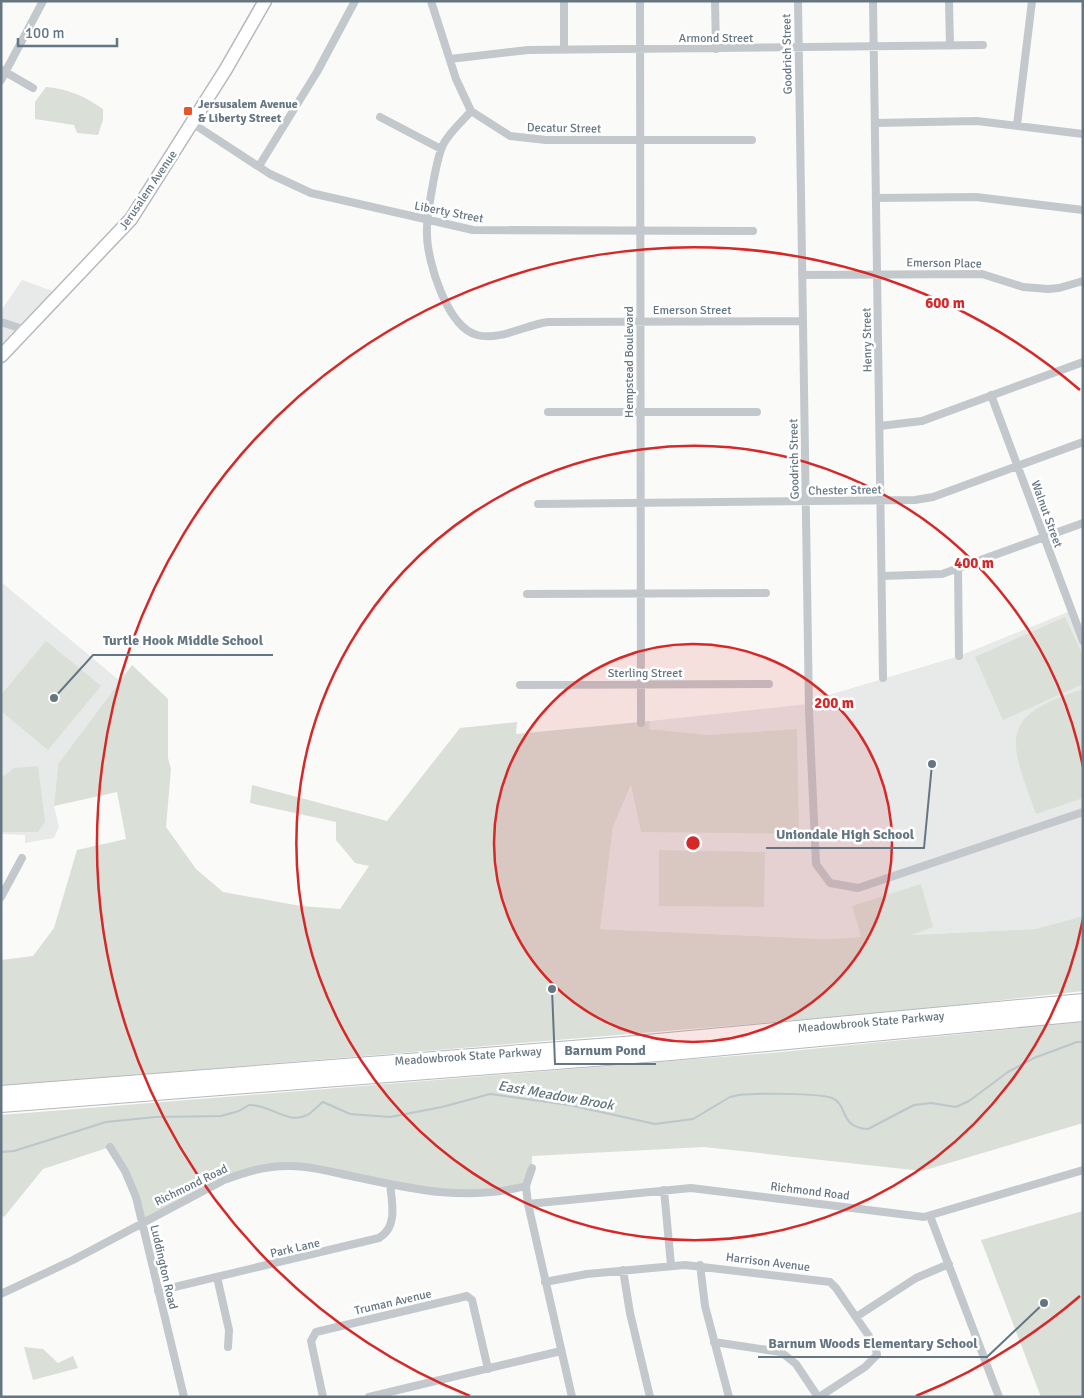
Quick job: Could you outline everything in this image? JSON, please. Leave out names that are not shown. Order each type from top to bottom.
[{"type":"highway","name":"Meadowbrook State Parkway","points":[[1,1093],[676,1040],[1083,1001]]},
{"type":"highway","name":"Meadowbrook State Parkway","points":[[1,1105],[680,1052],[1083,1014]]},
{"type":"main road","name":"Jerusalem Avenue","points":[[1,356],[124,227],[226,69],[263,2]]},
{"type":"street","points":[[1,80],[3,71],[43,1]]},
{"type":"street","points":[[259,166],[318,72],[355,1]]},
{"type":"street","points":[[431,1],[450,59],[471,111]]},
{"type":"street","points":[[564,1],[564,49]]},
{"type":"street","name":"Hempstead Boulevard","points":[[640,1],[641,723]]},
{"type":"street","points":[[715,1],[716,49]]},
{"type":"street","name":"Goodrich Street","points":[[798,1],[809,711],[816,864],[830,883],[858,888],[1083,812]]},
{"type":"street","name":"Henry Street","points":[[873,1],[883,678]]},
{"type":"street","points":[[949,1],[950,46]]},
{"type":"street","points":[[1017,125],[1032,1]]},
{"type":"street","name":"Armond Street","points":[[450,59],[528,50],[564,49],[984,45]]},
{"type":"street","points":[[3,71],[34,88]]},
{"type":"street","name":"Decatur Street","points":[[471,111],[500,132],[521,139],[752,140]]},
{"type":"street","name":"Emerson Street","points":[[471,111],[441,150],[428,220],[429,255],[439,284],[453,317],[470,332],[492,336],[529,324],[548,322],[803,321]]},
{"type":"street","points":[[380,117],[441,150]]},
{"type":"street","points":[[875,123],[977,121],[1083,134]]},
{"type":"street","name":"Liberty Street","points":[[192,123],[287,184],[311,193],[473,230],[753,231]]},
{"type":"street","points":[[876,198],[976,197],[1083,210]]},
{"type":"street","name":"Emerson Place","points":[[802,275],[982,274],[1024,287],[1048,289],[1083,281]]},
{"type":"street","points":[[1,322],[26,330]]},
{"type":"street","points":[[880,426],[922,421],[1083,362]]},
{"type":"street","name":"Walnut Street","points":[[991,395],[1083,641]]},
{"type":"street","points":[[548,412],[757,412]]},
{"type":"street","name":"Chester Street","points":[[538,504],[881,501],[932,497],[1083,442]]},
{"type":"street","points":[[882,576],[932,575],[958,568],[1083,523]]},
{"type":"street","points":[[958,568],[959,656]]},
{"type":"street","points":[[527,594],[766,594]]},
{"type":"street","name":"Sterling Street","points":[[520,685],[769,684]]},
{"type":"street","points":[[1,897],[22,858]]},
{"type":"street","name":"Luddington Road","points":[[110,1147],[125,1171],[136,1197],[184,1397]]},
{"type":"street","name":"Richmond Road","points":[[1,1294],[73,1260],[224,1180],[271,1167],[311,1168],[390,1184],[457,1194],[494,1194],[526,1186]]},
{"type":"street","points":[[532,1168],[526,1186],[528,1204],[572,1397]]},
{"type":"street","name":"Richmond Road","points":[[528,1204],[664,1190],[703,1188],[930,1216],[1083,1170]]},
{"type":"street","name":"Park Lane","points":[[158,1291],[379,1238],[388,1230],[392,1221],[390,1184]]},
{"type":"street","points":[[664,1190],[671,1265]]},
{"type":"street","points":[[930,1216],[999,1397]]},
{"type":"street","points":[[856,1317],[916,1278],[949,1264]]},
{"type":"street","name":"Harrison Avenue","points":[[545,1282],[587,1274],[671,1265],[700,1265],[830,1282],[875,1345],[876,1357],[818,1397]]},
{"type":"street","points":[[700,1265],[704,1300],[729,1397]]},
{"type":"street","points":[[623,1270],[630,1313],[650,1397]]},
{"type":"street","points":[[217,1277],[230,1330],[228,1347]]},
{"type":"street","name":"Truman Avenue","points":[[323,1397],[311,1341],[316,1332],[467,1296],[472,1300],[488,1368]]},
{"type":"street","points":[[714,1342],[781,1352],[796,1364],[818,1397]]},
{"type":"street","points":[[369,1397],[561,1351]]},
{"type":"shaded area","points":[[46,87],[62,89],[76,94],[103,109],[103,120],[98,135],[77,133],[74,125],[35,119],[35,102]]},
{"type":"shaded area","points":[[22,280],[61,294],[1,356],[1,311]]},
{"type":"shaded area","points":[[1,582],[120,681],[58,764],[54,806],[59,827],[54,838],[25,843],[25,835],[1,834]]},
{"type":"shaded area","points":[[1070,611],[1083,641],[1083,916],[1035,929],[827,939],[599,929],[613,827],[655,730],[648,729],[650,721],[808,704],[809,701],[959,656]]},
{"type":"shaded area","points":[[1065,617],[1083,656],[1083,684],[1003,720],[975,657]]},
{"type":"shaded area","points":[[46,641],[101,686],[48,750],[1,711],[1,695]]},
{"type":"shaded area","points":[[132,665],[168,699],[168,758],[171,769],[166,827],[196,869],[223,892],[301,906],[340,909],[369,866],[355,863],[336,840],[336,822],[250,803],[252,785],[387,821],[460,728],[517,722],[516,734],[650,721],[649,729],[708,735],[797,729],[799,834],[641,832],[631,785],[613,827],[600,929],[827,939],[861,937],[852,906],[921,884],[933,927],[911,935],[1035,929],[1083,916],[1083,991],[896,1012],[1,1086],[1,960],[33,956],[54,928],[77,850],[126,839],[117,792],[54,806],[58,764]]},
{"type":"shaded area","points":[[1083,689],[1083,798],[1036,814],[1020,768],[1016,750],[1017,735],[1023,722],[1035,710],[1055,699]]},
{"type":"shaded area","points":[[38,766],[45,822],[38,832],[1,832],[1,778],[14,768]]},
{"type":"shaded area","points":[[659,850],[765,852],[764,907],[659,906]]},
{"type":"shaded area","points":[[1083,1022],[1083,1123],[922,1171],[704,1147],[532,1156],[532,1168],[526,1186],[457,1194],[311,1168],[246,1172],[142,1223],[136,1197],[110,1147],[43,1169],[4,1217],[1,1214],[1,1115],[771,1053]]},
{"type":"shaded area","points":[[1083,1211],[1083,1397],[1041,1397],[981,1240]]},
{"type":"shaded area","points":[[24,1347],[43,1349],[58,1363],[73,1356],[78,1368],[33,1380]]},
{"type":"waterway","name":"East Meadow Brook","points":[[1,1152],[14,1151],[106,1122],[156,1117],[221,1116],[239,1111],[249,1105],[293,1118],[309,1114],[323,1102],[350,1114],[390,1117],[442,1107],[490,1094],[569,1105],[655,1124],[693,1119],[730,1097],[739,1095],[801,1094],[825,1096],[837,1101],[852,1124],[868,1129],[914,1105],[931,1103],[956,1107],[969,1101],[1008,1072],[1034,1058],[1077,1042],[1083,1042]]},
{"type":"place","name":"Jersusalem Avenue & Liberty Street","points":[[188,111]]},
{"type":"place","name":"Turtle Hook Middle School","points":[[54,698]]},
{"type":"place","name":"Uniondale High School","points":[[932,764]]},
{"type":"place","name":"Barnum Pond","points":[[552,989]]},
{"type":"place","name":"Barnum Woods Elementary School","points":[[1044,1303]]}]
